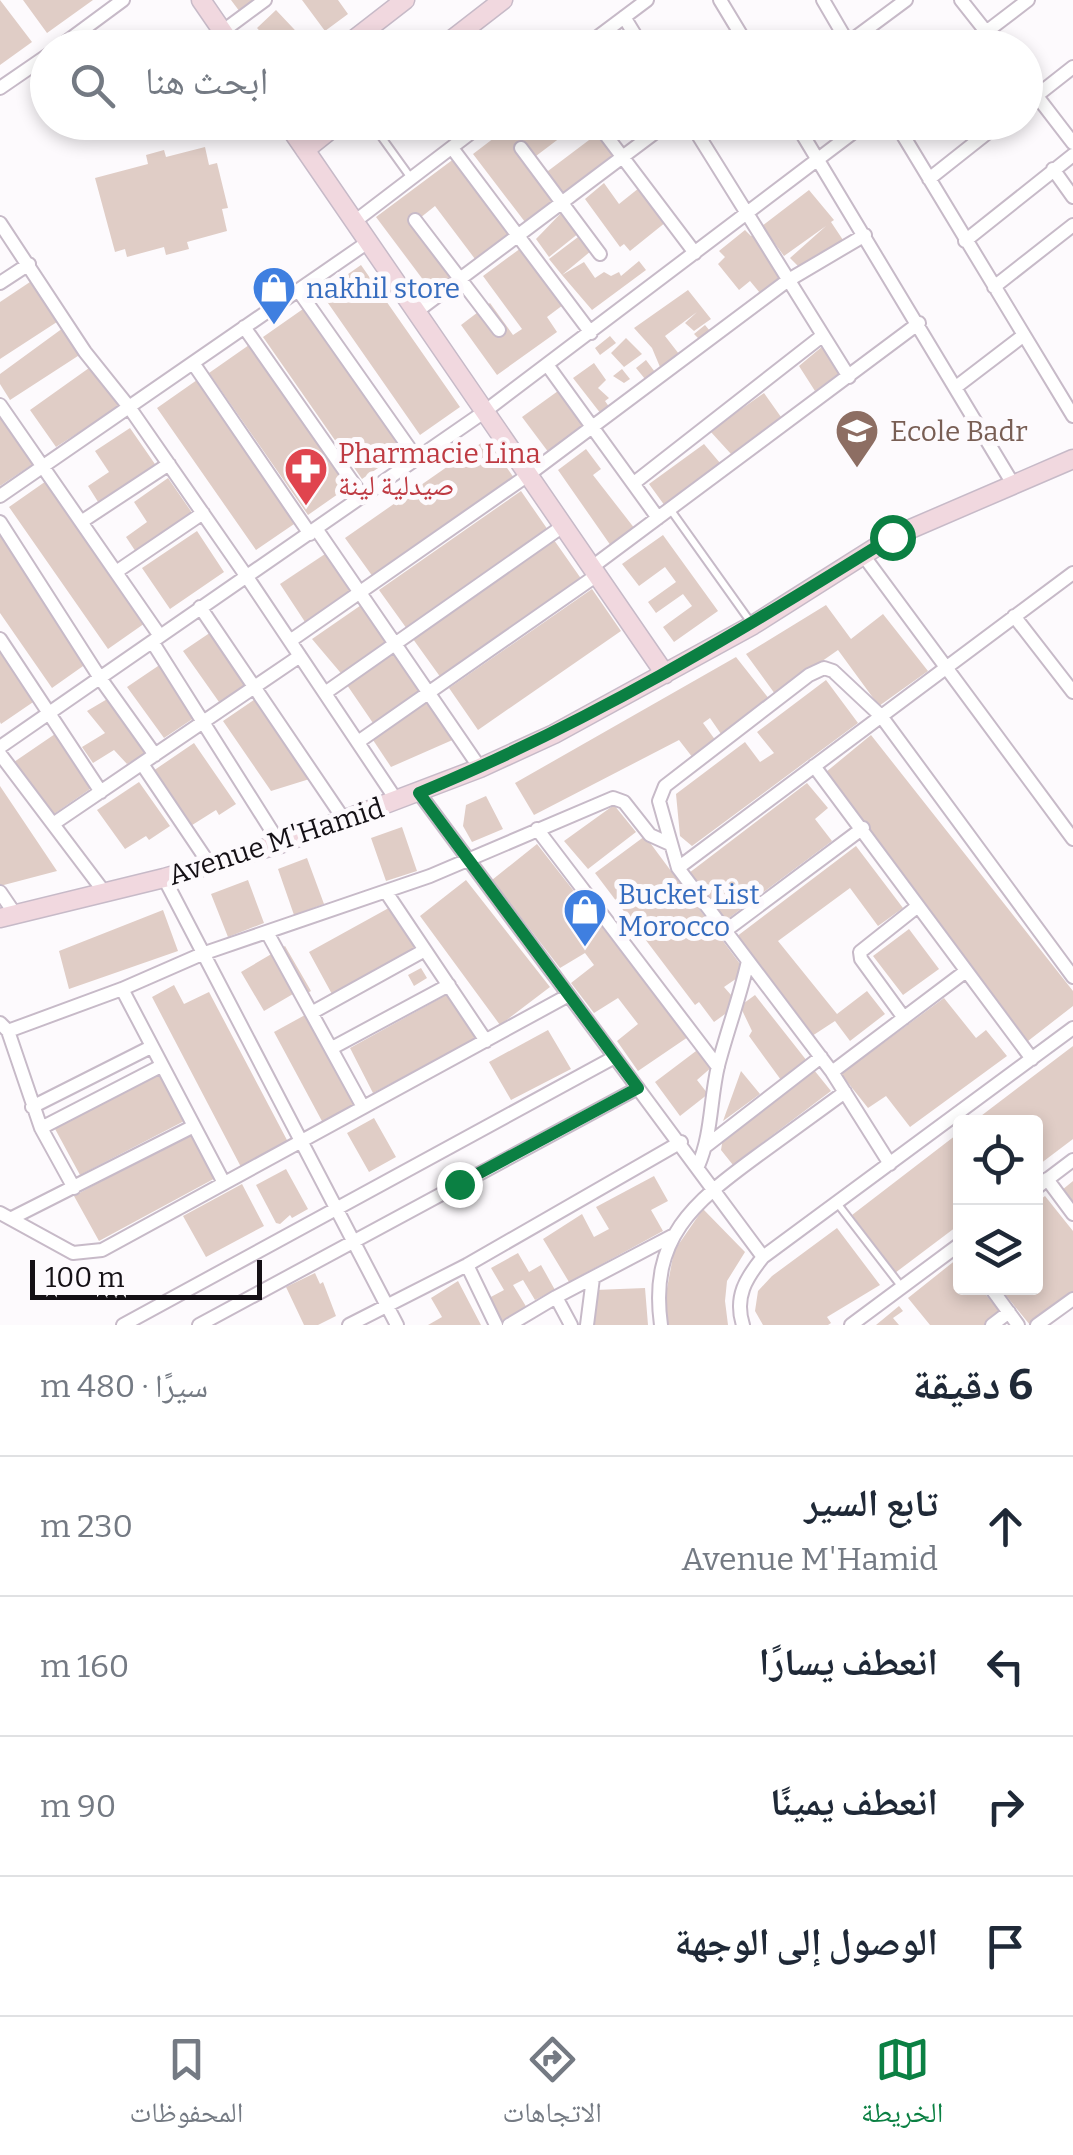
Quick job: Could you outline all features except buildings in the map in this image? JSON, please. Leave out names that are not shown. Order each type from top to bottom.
[{"type":"street","points":[[82,30],[123,0]]},
{"type":"street","points":[[201,0],[222,30]]},
{"type":"street","points":[[224,30],[265,0]]},
{"type":"street","points":[[367,30],[406,0]]},
{"type":"street","points":[[464,30],[503,0]]},
{"type":"street","points":[[607,30],[646,0]]},
{"type":"street","points":[[720,0],[738,30]]},
{"type":"street","points":[[823,0],[840,30]]},
{"type":"street","points":[[868,30],[906,0]]},
{"type":"street","points":[[961,0],[985,30]]},
{"type":"street","points":[[990,30],[1028,0]]},
{"type":"street","points":[[624,17],[632,30]]},
{"type":"street","points":[[0,88],[30,67]]},
{"type":"street","points":[[1043,91],[1073,67]]},
{"type":"street","points":[[1043,113],[1073,144]]},
{"type":"street","points":[[298,140],[665,674]]},
{"type":"street","points":[[305,150],[318,140]]},
{"type":"street","points":[[354,222],[462,140]]},
{"type":"street","points":[[610,140],[695,254]]},
{"type":"street","points":[[416,312],[645,140]]},
{"type":"street","points":[[702,140],[849,376]]},
{"type":"street","points":[[806,140],[1013,484]]},
{"type":"street","points":[[105,893],[0,750],[50,711],[314,532],[548,366],[844,140]]},
{"type":"street","points":[[905,140],[1073,416]]},
{"type":"street","points":[[929,178],[978,140]]},
{"type":"street","points":[[452,148],[591,333]]},
{"type":"street","points":[[521,148],[600,254]]},
{"type":"street","points":[[966,241],[1073,154]]},
{"type":"street","points":[[1052,169],[1073,197]]},
{"type":"street","points":[[416,220],[500,330]]},
{"type":"street","points":[[0,223],[85,352],[129,407],[247,576],[397,801]]},
{"type":"street","points":[[994,287],[1072,228]]},
{"type":"street","points":[[290,641],[528,475],[787,281],[865,235]]},
{"type":"street","points":[[0,496],[368,242]]},
{"type":"street","points":[[0,284],[29,264]]},
{"type":"street","points":[[298,290],[417,459]]},
{"type":"street","points":[[358,742],[594,571],[664,513],[919,323]]},
{"type":"street","points":[[244,327],[364,497]]},
{"type":"street","points":[[956,387],[1024,335]]},
{"type":"street","points":[[634,483],[822,336]]},
{"type":"street","points":[[192,363],[359,592],[480,768]]},
{"type":"street","points":[[548,366],[634,483],[664,513]]},
{"type":"street","points":[[0,405],[116,572],[202,724],[280,844]]},
{"type":"street","name":"Avenue M'Hamid","points":[[8,916],[164,878],[280,844],[480,768],[554,734],[665,674],[931,518],[1073,459]]},
{"type":"street","points":[[81,522],[169,464]]},
{"type":"street","points":[[116,572],[203,513]]},
{"type":"street","points":[[0,522],[100,678],[155,755]]},
{"type":"street","points":[[325,693],[563,526]]},
{"type":"street","points":[[863,555],[1073,839]]},
{"type":"street","points":[[678,868],[1073,573]]},
{"type":"street","points":[[200,608],[345,821]]},
{"type":"street","points":[[1014,616],[1073,692]]},
{"type":"street","points":[[0,639],[102,792]]},
{"type":"street","points":[[54,824],[300,656]]},
{"type":"street","points":[[890,1164],[832,1072],[678,868],[659,801],[665,786],[809,675],[824,668],[833,671],[881,716],[1073,976]]},
{"type":"street","points":[[142,764],[210,865]]},
{"type":"street","points":[[814,766],[1032,1059]]},
{"type":"street","points":[[419,793],[763,1257]]},
{"type":"street","points":[[74,1188],[40,1128],[4,1027],[122,990],[202,954],[386,892],[618,797],[650,835],[670,844]]},
{"type":"street","points":[[725,931],[862,828]]},
{"type":"street","points":[[537,830],[718,1067]]},
{"type":"street","points":[[164,878],[397,1325]]},
{"type":"street","points":[[0,892],[8,916]]},
{"type":"street","points":[[386,892],[486,1041]]},
{"type":"street","points":[[904,1018],[861,959],[860,952],[918,906]]},
{"type":"street","points":[[268,934],[364,1107]]},
{"type":"street","points":[[313,1012],[425,950]]},
{"type":"street","points":[[698,1166],[706,1146],[718,1067],[739,1004],[748,961]]},
{"type":"street","points":[[832,1072],[966,971]]},
{"type":"street","points":[[332,1048],[449,985]]},
{"type":"street","points":[[122,990],[224,1183]]},
{"type":"street","points":[[6,1216],[73,1253],[92,1253],[146,1228],[567,996]]},
{"type":"street","points":[[743,1325],[739,1308],[741,1290],[763,1257],[1073,1028]]},
{"type":"street","points":[[32,1106],[151,1047]]},
{"type":"street","points":[[706,1146],[821,1057]]},
{"type":"street","points":[[123,1325],[613,1058]]},
{"type":"street","points":[[40,1128],[161,1066]]},
{"type":"street","points":[[199,1325],[638,1088]]},
{"type":"street","points":[[661,1325],[660,1272],[672,1236],[684,1219],[714,1188],[845,1092]]},
{"type":"street","points":[[6,1216],[74,1188],[194,1126]]},
{"type":"street","points":[[349,1325],[467,1265],[681,1142]]},
{"type":"street","points":[[1043,1182],[1073,1160]]},
{"type":"street","points":[[1043,1186],[1073,1214]]},
{"type":"street","points":[[510,1325],[672,1236]]},
{"type":"street","points":[[851,1325],[953,1249]]},
{"type":"street","points":[[467,1265],[496,1325]]},
{"type":"street","points":[[587,1325],[593,1278]]},
{"type":"street","points":[[997,1295],[1018,1325]]},
{"type":"street","points":[[556,1297],[571,1325]]},
{"type":"street","points":[[1037,1325],[1073,1299]]},
{"type":"street","points":[[992,1325],[1009,1312]]},
{"type":"lane","points":[[384,140],[412,179]]},
{"type":"lane","points":[[664,513],[753,625]]},
{"type":"lane","points":[[837,1203],[902,1287]]},
{"type":"place","name":"nakhil store","points":[[274,326]]},
{"type":"place","name":"Ecole Badr","points":[[857,469]]},
{"type":"place","name":"Pharmacie Lina صيدلية لينة","points":[[306,507]]},
{"type":"place","name":"Bucket List Morocco","points":[[585,948]]},
{"type":"route","points":[[459,1184],[638,1088],[419,793],[554,734],[753,625],[892,537]]}]
